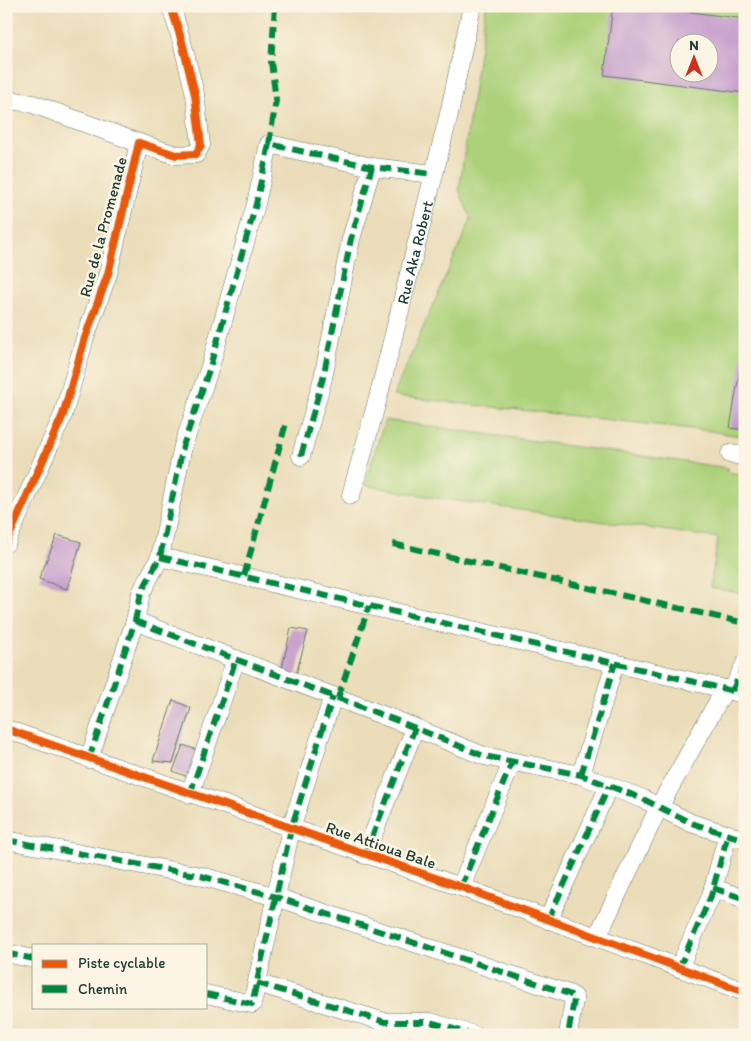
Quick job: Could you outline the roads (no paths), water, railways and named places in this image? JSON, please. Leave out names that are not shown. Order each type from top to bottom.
[{"type":"street","name":"Rue de la Promenade","points":[[6,543],[63,415],[85,338],[108,274],[139,143],[176,154],[196,154],[201,145],[195,94],[171,6]]},
{"type":"street","name":"Rue Aka Robert","points":[[351,495],[380,389],[449,114],[472,6]]},
{"type":"street","points":[[6,99],[34,104],[139,143]]},
{"type":"street","points":[[89,759],[135,621],[140,593],[160,557],[183,446],[210,366],[256,204],[268,144],[372,167],[433,174]]},
{"type":"street","points":[[301,456],[322,378],[351,238],[372,167]]},
{"type":"street","points":[[160,557],[734,691]]},
{"type":"street","points":[[135,621],[484,756],[581,775],[659,807],[692,823],[736,837],[678,968]]},
{"type":"street","points":[[190,794],[236,659]]},
{"type":"street","points":[[581,775],[615,663]]},
{"type":"street","points":[[597,937],[659,807],[734,691],[745,664]]},
{"type":"street","points":[[208,994],[252,1004],[291,829],[333,696]]},
{"type":"street","points":[[365,855],[415,728]]},
{"type":"street","name":"Rue Attioua Bale","points":[[6,729],[461,887],[745,992]]},
{"type":"street","points":[[461,887],[512,762]]},
{"type":"street","points":[[548,920],[609,786]]},
{"type":"street","points":[[6,840],[201,876],[276,897],[569,994],[574,997],[574,1000],[568,1035]]},
{"type":"street","points":[[713,888],[745,899]]},
{"type":"street","points":[[6,953],[32,959]]},
{"type":"street","points":[[257,983],[385,1022],[430,1022],[474,1035]]}]
